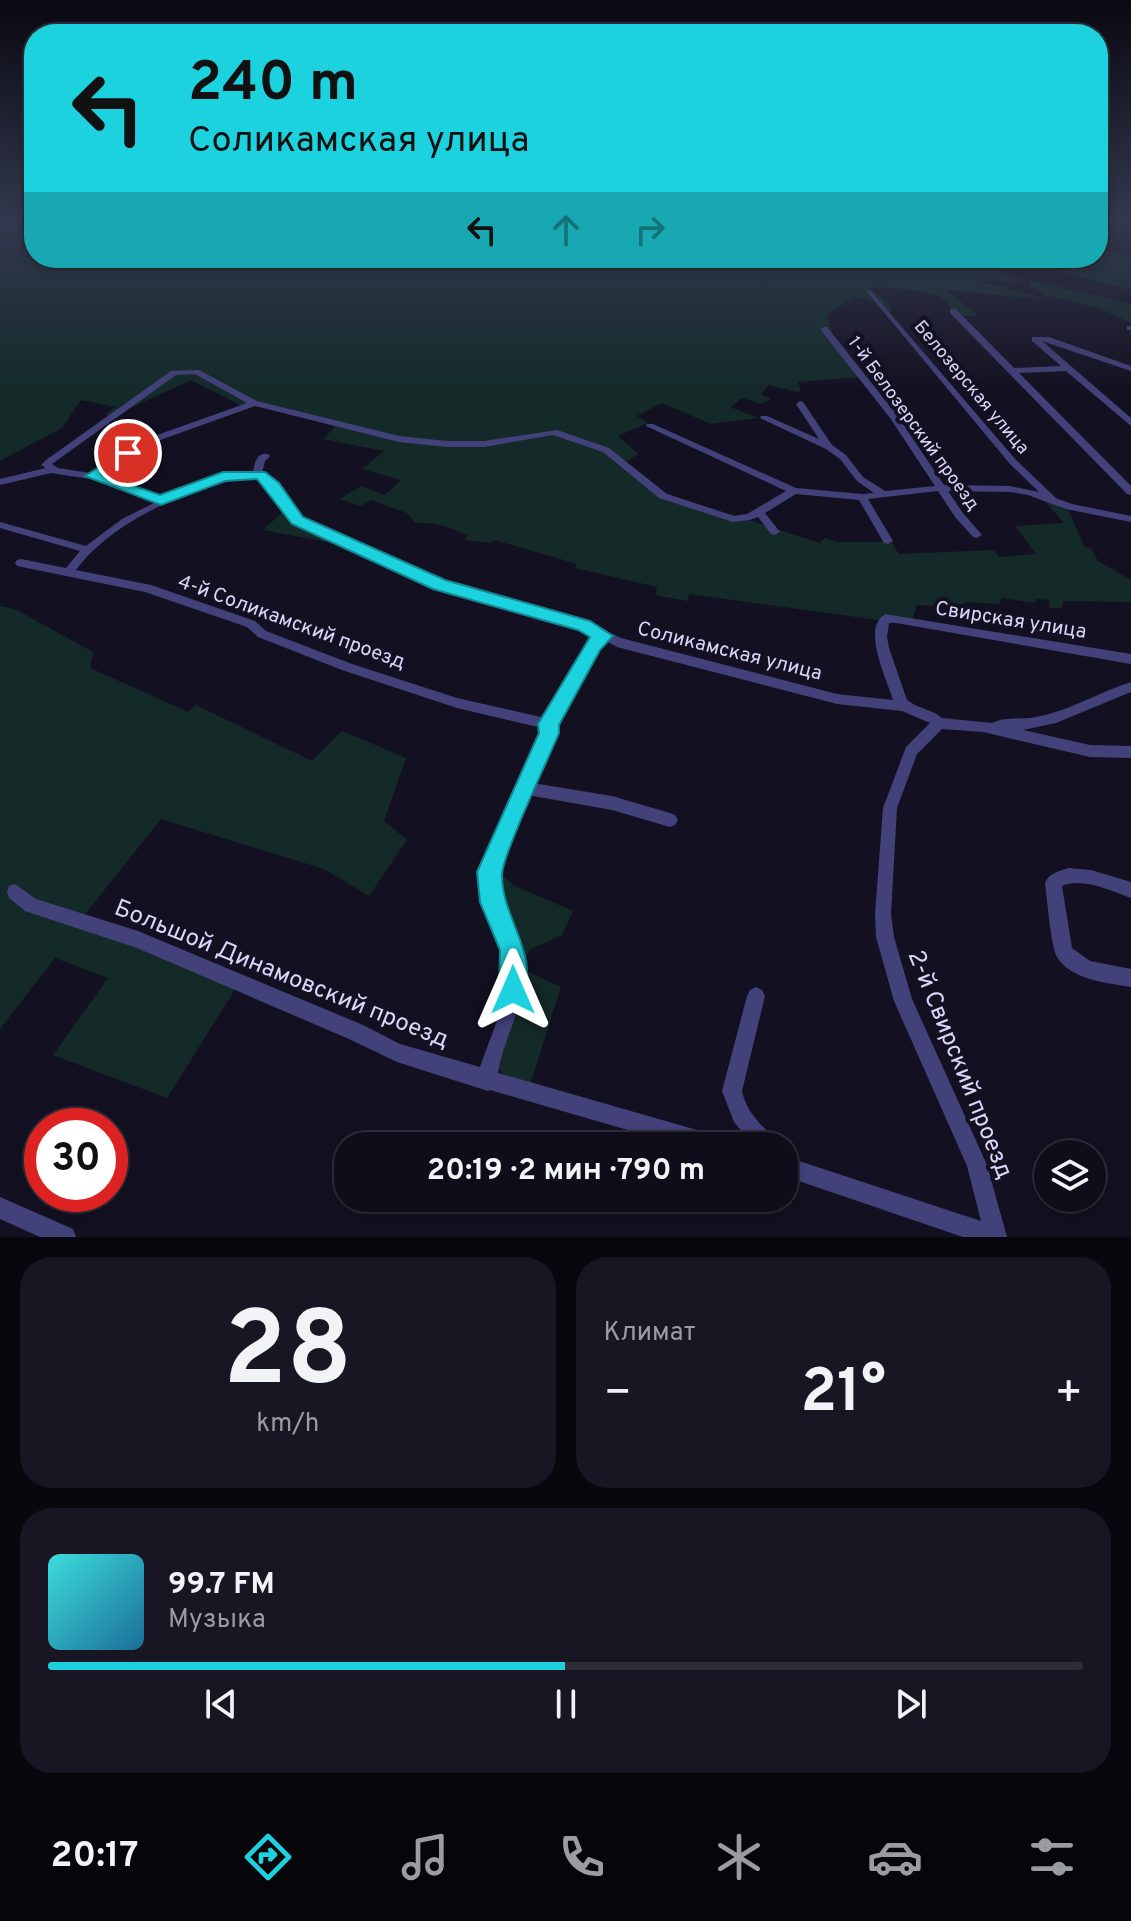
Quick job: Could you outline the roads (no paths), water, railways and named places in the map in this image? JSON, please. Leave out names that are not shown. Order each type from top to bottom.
[{"type":"street","name":"Белозерская улица","points":[[870,292],[1003,450],[1053,501]]},
{"type":"street","points":[[953,311],[1131,492]]},
{"type":"street","name":"1-й Белозерский проезд","points":[[824,329],[866,379],[977,535]]},
{"type":"street","points":[[1131,369],[1046,339],[1035,339],[1131,423]]},
{"type":"street","points":[[1011,371],[1070,368]]},
{"type":"street","points":[[51,470],[53,468],[46,465],[49,462],[174,373],[196,372],[254,403],[399,439],[469,444],[554,432],[606,450],[663,496],[733,519],[759,512],[794,491]]},
{"type":"street","points":[[92,476],[149,441],[254,403]]},
{"type":"street","points":[[800,404],[829,447]]},
{"type":"street","points":[[764,418],[829,447],[843,457],[860,479],[884,495]]},
{"type":"street","points":[[650,426],[794,491],[862,497],[942,488],[1020,490],[1131,519]]},
{"type":"street","points":[[70,571],[89,550],[161,500],[223,477],[257,474],[260,460],[265,456]]},
{"type":"street","points":[[0,482],[51,470],[92,476],[161,500]]},
{"type":"street","name":"Соликамская улица","points":[[257,474],[274,486],[298,520],[439,585],[584,625],[604,636],[837,699],[903,706]]},
{"type":"street","points":[[862,497],[888,541]]},
{"type":"street","points":[[759,512],[775,532]]},
{"type":"street","points":[[0,525],[89,550]]},
{"type":"street","name":"4-й Соликамский проезд","points":[[21,563],[147,588],[251,624],[262,634],[347,667],[457,703],[548,724]]},
{"type":"street","name":"Свирская улица","points":[[903,706],[881,633],[885,618],[1131,659]]},
{"type":"street","points":[[488,1081],[489,1068],[513,990],[515,968],[513,950],[492,902],[489,872],[549,733],[548,724],[593,645],[604,636]]},
{"type":"street","points":[[903,706],[935,718],[939,723],[1028,727],[1045,723],[1131,687]]},
{"type":"street","name":"2-й Свирский проезд","points":[[939,723],[921,736],[911,751],[890,808],[883,914],[885,937],[903,1001],[977,1165],[996,1237]]},
{"type":"street","points":[[983,726],[1090,751],[1131,752]]},
{"type":"street","points":[[526,788],[612,803],[670,820]]},
{"type":"street","points":[[1131,890],[1089,878],[1063,876],[1053,883],[1064,952],[1078,966],[1131,978]]},
{"type":"street","name":"Большой Динамовский проезд","points":[[15,892],[31,905],[138,940],[356,1032],[397,1053],[668,1132]]},
{"type":"street","points":[[753,1132],[735,1106],[732,1091],[756,996]]},
{"type":"street","points":[[798,1171],[996,1237]]},
{"type":"street","points":[[0,1208],[65,1237]]}]
